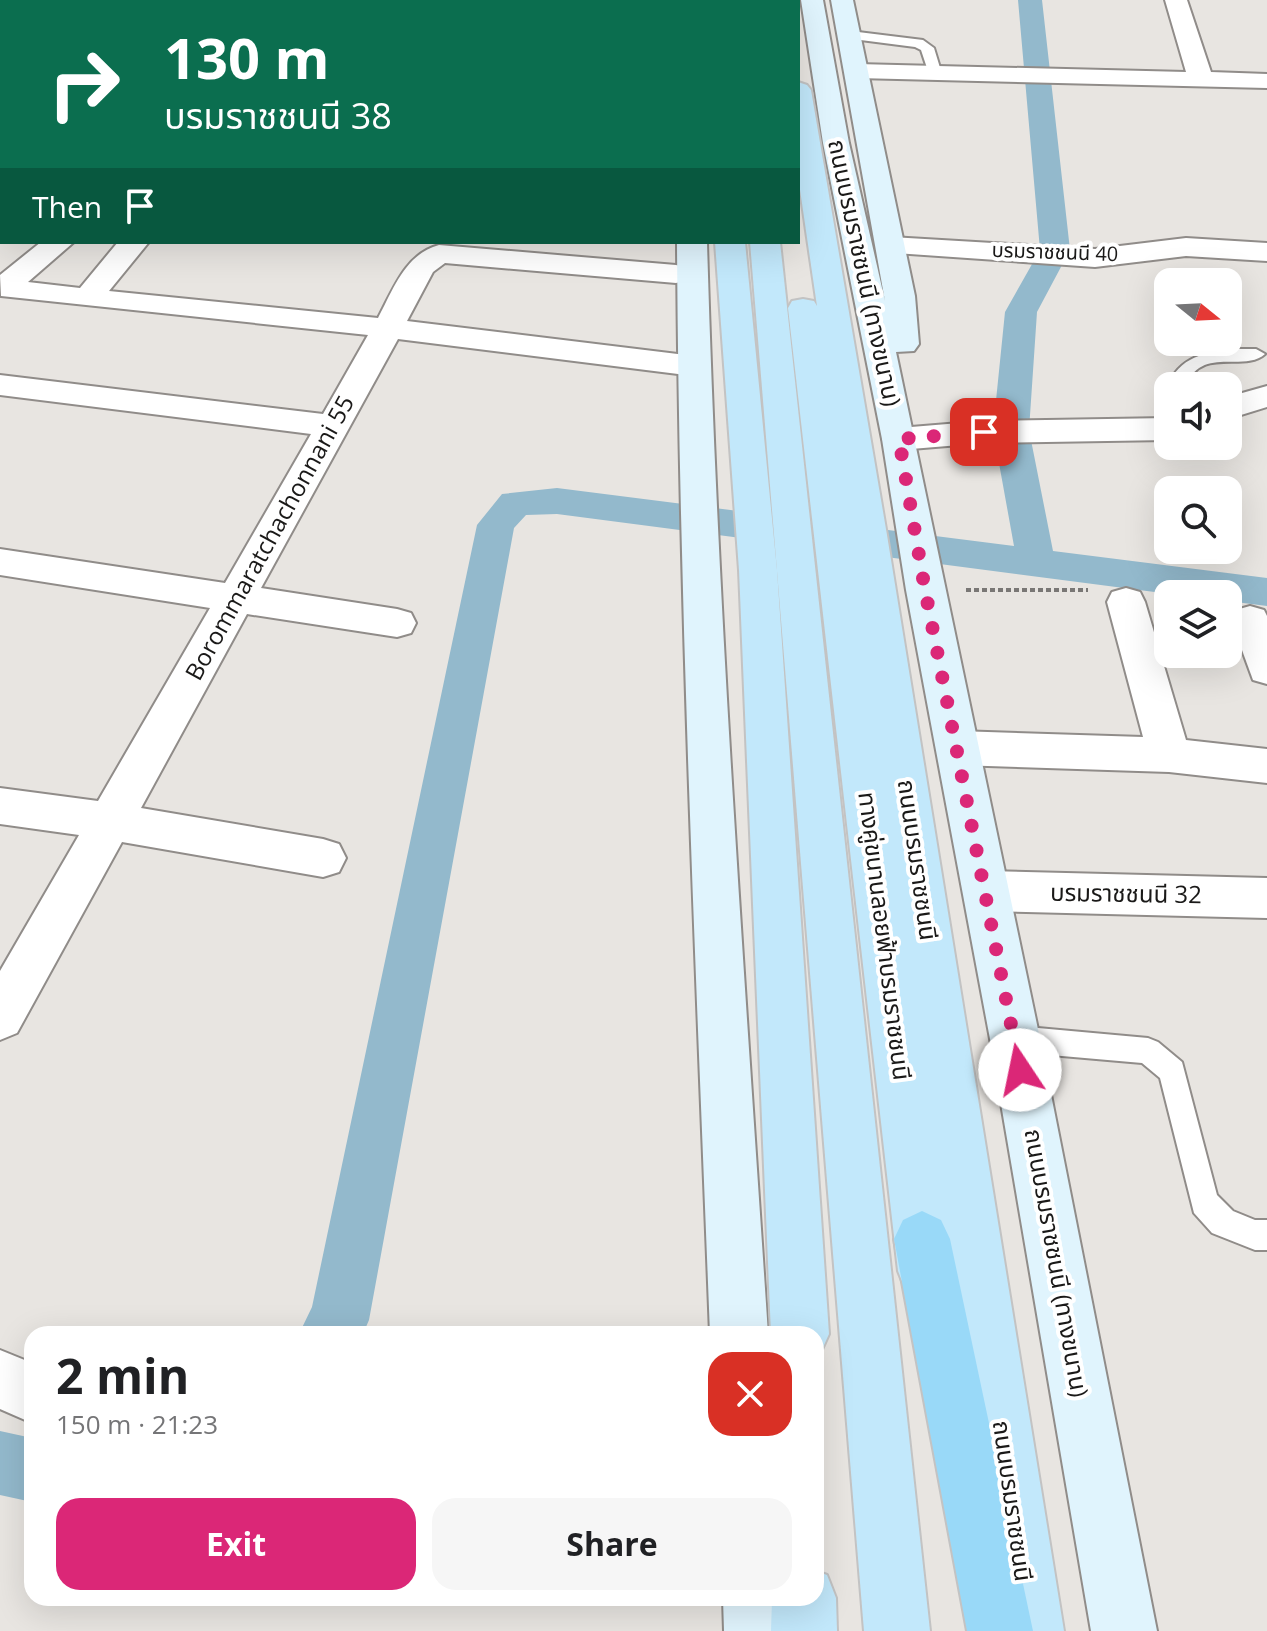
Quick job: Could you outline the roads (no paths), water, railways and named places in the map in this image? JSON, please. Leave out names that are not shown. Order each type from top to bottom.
[{"type":"highway","points":[[922,1239],[1000,1631]]},
{"type":"main road","name":"ถนนบรมราชชนนี (ทางขนาน)","points":[[812,0],[820,140],[899,439],[925,590],[1015,1039],[1124,1631]]},
{"type":"main road","points":[[842,0],[891,246],[903,338],[899,439]]},
{"type":"main road","name":"ถนนบรมราชชนนี","points":[[800,95],[820,140],[876,586],[1031,1631]]},
{"type":"main road","points":[[675,244],[683,329],[694,366]]},
{"type":"main road","points":[[692,244],[694,366],[739,1326]]},
{"type":"main road","points":[[730,244],[758,570],[800,1326]]},
{"type":"main road","name":"ทางคู่ขนานลอยฟ้าบรมราชชนนี","points":[[765,244],[897,1631]]},
{"type":"main road","name":"ทางคู่ขนานลอยฟ้าบรมราชชนนี","points":[[795,244],[971,1631]]},
{"type":"main road","points":[[755,1606],[757,1631]]},
{"type":"main road","points":[[804,1606],[804,1631]]},
{"type":"street","points":[[1176,0],[1200,78]]},
{"type":"street","points":[[857,71],[1006,72],[1267,81]]},
{"type":"street","points":[[57,244],[10,282],[9,287],[12,290],[388,328],[694,366]]},
{"type":"street","points":[[89,296],[132,244]]},
{"type":"street","name":"บรมราชชนนี 40","points":[[891,246],[1082,257],[1186,247],[1267,252]]},
{"type":"street","name":"Borommaratchachonnani 55","points":[[0,1017],[421,267],[439,254],[676,274]]},
{"type":"street","points":[[0,385],[332,426]]},
{"type":"street","points":[[1242,404],[1267,396]]},
{"type":"street","points":[[899,439],[984,432],[1154,429]]},
{"type":"street","points":[[0,562],[397,623]]},
{"type":"street","points":[[1111,596],[1169,755]]},
{"type":"street","points":[[1250,620],[1267,669]]},
{"type":"street","points":[[957,748],[1169,755],[1267,766]]},
{"type":"street","points":[[0,806],[110,821],[323,858]]},
{"type":"street","name":"บรมราชชนนี 32","points":[[986,891],[1267,898]]},
{"type":"street","points":[[0,1379],[24,1390]]},
{"type":"lane","points":[[850,35],[918,43],[927,48],[934,71]]},
{"type":"lane","points":[[1185,372],[1191,366],[1220,355],[1256,354]]},
{"type":"lane","points":[[1015,1039],[1148,1051],[1172,1071],[1204,1203],[1223,1222],[1255,1235],[1267,1235]]},
{"type":"waterway","points":[[1030,0],[1055,250],[1021,312],[1011,430],[1036,563]]},
{"type":"waterway","points":[[335,1326],[339,1320],[496,525],[515,503],[557,501],[1036,563]]},
{"type":"waterway","points":[[1036,563],[1267,592]]},
{"type":"waterway","points":[[0,1463],[24,1468]]}]
